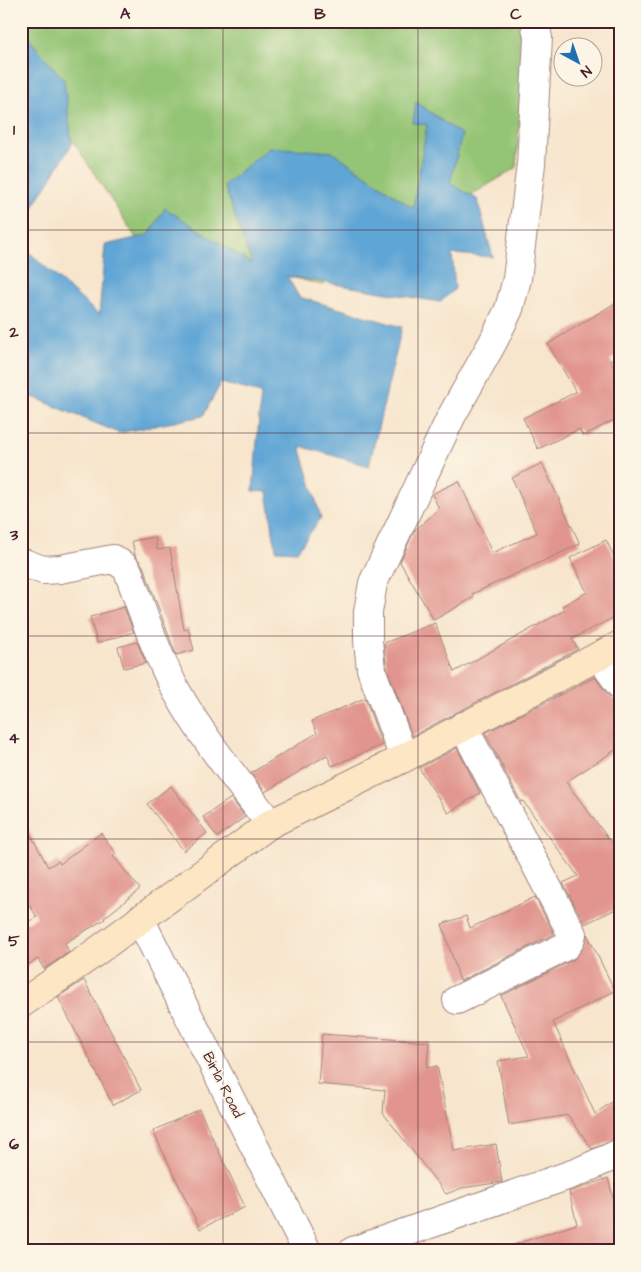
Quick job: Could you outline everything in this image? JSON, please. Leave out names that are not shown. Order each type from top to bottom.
[{"type":"main road","points":[[21,1004],[89,957],[270,824],[404,758],[609,650]]},
{"type":"street","points":[[404,758],[371,669],[368,641],[368,612],[373,583],[451,417],[493,342],[509,309],[517,279],[531,164],[538,38],[535,21]]},
{"type":"street","points":[[21,562],[43,570],[60,569],[113,559],[124,566],[128,572],[162,663],[176,691],[193,719],[270,824]]},
{"type":"street","points":[[609,650],[620,685]]},
{"type":"street","points":[[457,1000],[566,946],[572,934],[463,726]]},
{"type":"street","name":"Birla Road","points":[[140,919],[307,1251]]},
{"type":"street","points":[[353,1251],[578,1172],[620,1153]]},
{"type":"green space","points":[[21,21],[527,21],[516,168],[322,285],[136,238],[21,61]]},
{"type":"water","points":[[21,29],[64,80],[72,144],[21,227]]},
{"type":"water","points":[[416,102],[462,135],[450,183],[477,199],[493,257],[452,254],[455,289],[440,302],[287,276],[299,297],[402,327],[369,466],[300,446],[321,518],[297,551],[276,550],[267,492],[253,491],[261,393],[221,383],[203,416],[119,433],[28,395],[21,365],[21,245],[99,315],[105,245],[149,235],[165,208],[252,264],[224,185],[270,147],[333,152],[413,208],[427,125],[413,123]]},
{"type":"building","points":[[620,300],[620,354],[610,360],[620,379],[620,417],[583,436],[579,429],[538,449],[523,418],[576,392],[548,344]]},
{"type":"building","points":[[542,463],[580,544],[472,594],[474,597],[434,620],[400,562],[414,531],[439,509],[432,494],[459,481],[492,553],[537,533],[512,478]]},
{"type":"building","points":[[155,537],[157,550],[170,548],[184,630],[188,628],[194,650],[176,655],[143,566],[135,555],[132,541]]},
{"type":"building","points":[[606,540],[620,569],[620,614],[572,639],[578,649],[412,736],[386,665],[384,643],[435,623],[454,672],[565,610],[562,606],[587,592],[570,558]]},
{"type":"building","points":[[124,607],[134,632],[97,643],[90,617]]},
{"type":"building","points":[[137,642],[146,663],[124,668],[118,647]]},
{"type":"building","points":[[595,677],[608,695],[613,699],[620,700],[620,747],[566,782],[611,842],[620,837],[620,907],[585,924],[563,883],[578,876],[523,801],[521,802],[485,733]]},
{"type":"building","points":[[365,698],[382,745],[332,766],[327,755],[265,792],[251,773],[317,733],[312,721]]},
{"type":"building","points":[[457,748],[480,793],[448,813],[419,768]]},
{"type":"building","points":[[171,786],[207,833],[184,851],[147,804]]},
{"type":"building","points":[[231,798],[245,817],[217,837],[203,817]]},
{"type":"building","points":[[21,816],[48,867],[58,861],[60,864],[101,833],[116,854],[113,856],[140,889],[105,919],[65,943],[69,952],[44,969],[38,959],[21,969],[21,926],[37,917],[21,892]]},
{"type":"building","points":[[535,897],[554,934],[460,981],[442,924],[466,916],[470,928]]},
{"type":"building","points":[[587,934],[615,991],[553,1022],[595,1114],[620,1096],[620,1138],[592,1149],[568,1115],[509,1125],[498,1061],[529,1056],[501,996],[573,960],[582,950]]},
{"type":"building","points":[[84,980],[141,1090],[113,1105],[58,997]]},
{"type":"building","points":[[322,1034],[429,1042],[427,1068],[437,1066],[454,1151],[496,1144],[502,1182],[462,1188],[446,1194],[383,1113],[385,1090],[318,1084]]},
{"type":"building","points":[[199,1109],[245,1207],[200,1229],[153,1131]]},
{"type":"building","points":[[608,1178],[620,1225],[620,1251],[511,1251],[510,1246],[577,1224],[569,1192]]}]
